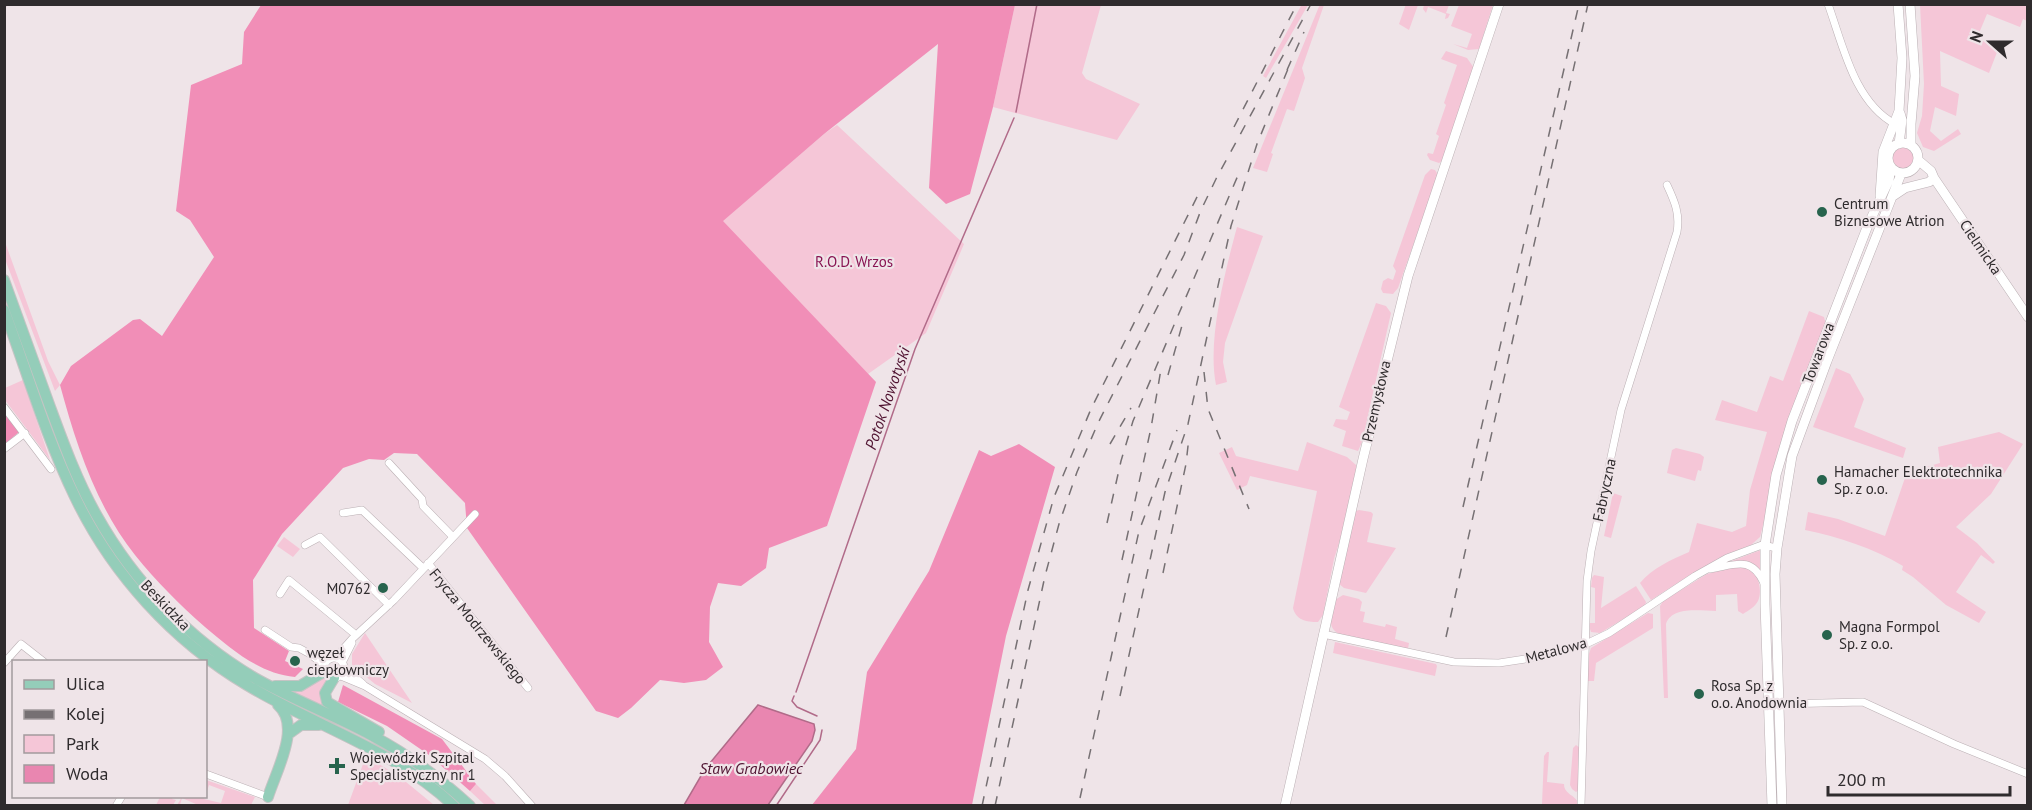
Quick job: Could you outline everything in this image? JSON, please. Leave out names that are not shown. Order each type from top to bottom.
[{"type":"main road","name":"Beskidzka","points":[[4,280],[84,492],[110,537],[150,591],[190,631],[268,691],[411,771],[454,806]]},
{"type":"main road","name":"Beskidzka","points":[[4,310],[59,460],[88,522],[112,560],[142,598],[183,639],[226,672],[371,734],[437,777],[470,806]]},
{"type":"main road","points":[[266,801],[290,733],[286,714],[268,691],[300,686],[334,667]]},
{"type":"main road","points":[[334,667],[325,693],[327,702],[332,707],[374,728],[397,749]]},
{"type":"main road","points":[[290,733],[301,725],[330,727]]},
{"type":"street","name":"Przemysłowa","points":[[1286,806],[1380,385],[1408,276],[1500,4]]},
{"type":"street","points":[[1828,4],[1862,92],[1878,113],[1895,124]]},
{"type":"street","points":[[1898,4],[1902,58],[1899,111],[1882,157],[1885,198],[1905,188],[1929,182],[1934,178]]},
{"type":"street","points":[[1910,4],[1915,76],[1911,145]]},
{"type":"street","points":[[1899,111],[1902,120],[1899,144]]},
{"type":"street","points":[[1899,144],[1911,145],[1917,151],[1917,164],[1909,173],[1901,174],[1888,164],[1889,153],[1899,144]]},
{"type":"street","name":"Cielmicka","points":[[1917,164],[1931,171],[2028,317]]},
{"type":"street","name":"Towarowa","points":[[1782,806],[1775,574],[1787,479],[1802,425],[1885,198],[1891,168]]},
{"type":"street","name":"Towarowa","points":[[1772,806],[1764,583],[1765,545],[1776,475],[1792,421],[1868,225],[1901,174]]},
{"type":"street","name":"Fabryczna","points":[[1581,806],[1587,581],[1591,550],[1621,410],[1679,221],[1676,204],[1667,185]]},
{"type":"street","points":[[4,407],[51,469]]},
{"type":"street","points":[[4,449],[25,433]]},
{"type":"street","points":[[389,462],[422,499],[423,506],[453,537]]},
{"type":"street","points":[[343,513],[362,510],[426,566]]},
{"type":"street","name":"Frycza Modrzewskiego","points":[[356,635],[389,605],[475,514]]},
{"type":"street","points":[[305,545],[320,537],[389,605]]},
{"type":"street","name":"Metalowa","points":[[1323,634],[1454,662],[1516,661],[1586,644],[1609,633],[1695,576],[1727,558],[1758,545],[1765,545]]},
{"type":"street","points":[[1765,545],[1777,548]]},
{"type":"street","points":[[1708,569],[1745,563],[1756,570],[1764,583]]},
{"type":"street","name":"Frycza Modrzewskiego","points":[[426,566],[528,688]]},
{"type":"street","points":[[280,594],[289,580],[356,635],[334,667]]},
{"type":"street","points":[[265,630],[291,647],[299,648],[334,667],[485,759],[505,776],[532,806]]},
{"type":"street","points":[[4,663],[21,644],[41,659]]},
{"type":"street","points":[[1779,704],[1863,702],[1954,744],[2028,774]]},
{"type":"street","points":[[207,774],[266,801]]},
{"type":"green space","points":[[1302,4],[1308,5],[1266,78],[1263,76]]},
{"type":"green space","points":[[1320,4],[1324,5],[1302,68],[1305,78],[1294,111],[1287,109],[1271,153],[1273,154],[1267,172],[1253,168]]},
{"type":"green space","points":[[1406,4],[1418,5],[1409,30],[1399,24]]},
{"type":"green space","points":[[1015,5],[1101,5],[1082,73],[1086,79],[1140,104],[1117,140],[993,107]]},
{"type":"green space","points":[[1424,5],[1449,5],[1446,13],[1450,14],[1445,19],[1446,14],[1428,7],[1426,13],[1423,9]]},
{"type":"green space","points":[[1459,5],[1493,5],[1479,49],[1468,50],[1453,44],[1467,48],[1472,34],[1451,26]]},
{"type":"green space","points":[[1920,5],[2027,5],[2027,21],[2023,19],[2020,27],[1987,14],[1977,38],[1999,47],[1989,73],[1940,51],[1941,86],[1959,94],[1956,116],[1935,107],[1930,131],[1941,141],[1958,129],[1961,134],[1934,151],[1923,147],[1917,133],[1922,116],[1924,84]]},
{"type":"green space","points":[[1446,51],[1467,58],[1474,68],[1442,161],[1439,163],[1430,160],[1427,155],[1428,153],[1433,154],[1439,136],[1436,134],[1457,65],[1441,59]]},
{"type":"green space","name":"R.O.D. Wrzos","points":[[837,125],[964,244],[926,333],[868,374],[722,221]]},
{"type":"green space","points":[[1903,147],[1911,150],[1914,158],[1911,166],[1903,169],[1895,166],[1892,158],[1895,150]]},
{"type":"green space","points":[[1431,169],[1435,170],[1438,175],[1398,288],[1393,294],[1383,293],[1381,289],[1383,281],[1388,278],[1393,280],[1396,271],[1393,266],[1425,175]]},
{"type":"green space","points":[[1237,227],[1263,236],[1225,343],[1223,362],[1227,382],[1216,385],[1214,348],[1216,327]]},
{"type":"green space","points":[[5,242],[48,361],[60,385],[55,391],[5,259]]},
{"type":"green space","points":[[1376,303],[1386,306],[1391,313],[1358,451],[1342,446],[1346,431],[1333,426],[1336,419],[1347,420],[1350,412],[1339,407]]},
{"type":"green space","points":[[1809,311],[1824,317],[1826,325],[1789,421],[1760,537],[1751,545],[1724,556],[1651,600],[1640,583],[1656,569],[1689,552],[1697,523],[1732,532],[1746,526],[1750,490],[1767,432],[1715,420],[1722,400],[1757,412],[1770,376],[1783,381]]},
{"type":"green space","points":[[1836,368],[1850,374],[1864,399],[1854,427],[1906,448],[1903,458],[1813,427]]},
{"type":"green space","points":[[23,380],[50,460],[5,400],[5,388]]},
{"type":"green space","points":[[1999,432],[2023,444],[1991,494],[1956,527],[1977,543],[1995,562],[1993,564],[1981,555],[1956,592],[1986,612],[1979,623],[1946,605],[1902,570],[1903,566],[1892,560],[1856,544],[1805,530],[1808,512],[1838,519],[1885,536],[1906,475],[1940,463],[1938,447]]},
{"type":"green space","points":[[1307,442],[1347,457],[1356,465],[1323,615],[1318,622],[1302,620],[1293,608],[1317,491],[1250,476],[1247,485],[1237,490],[1219,453],[1232,447],[1236,456],[1298,471]]},
{"type":"green space","points":[[1676,448],[1704,457],[1701,471],[1698,470],[1695,481],[1667,473],[1672,450]]},
{"type":"green space","points":[[1613,493],[1622,496],[1611,538],[1604,536]]},
{"type":"green space","points":[[1356,511],[1373,514],[1367,542],[1396,548],[1366,593],[1344,588],[1338,583]]},
{"type":"green space","points":[[284,537],[300,549],[293,557],[277,546]]},
{"type":"green space","points":[[1761,550],[1761,571],[1753,564],[1746,562],[1729,562]]},
{"type":"green space","points":[[1735,566],[1745,566],[1756,576],[1760,591],[1758,601],[1754,607],[1743,614],[1738,611],[1737,594],[1716,595],[1716,611],[1680,612],[1669,618],[1666,624],[1668,698],[1664,698],[1660,606],[1663,601],[1707,574]]},
{"type":"green space","points":[[1594,575],[1604,577],[1601,608],[1636,586],[1646,602],[1645,606],[1600,633],[1591,632],[1588,623],[1595,623],[1595,588],[1591,587]]},
{"type":"green space","points":[[1343,595],[1362,602],[1360,611],[1365,612],[1363,622],[1397,627],[1395,639],[1409,643],[1408,649],[1339,634],[1335,631],[1331,623],[1331,614],[1335,600]]},
{"type":"green space","points":[[1648,613],[1653,614],[1653,628],[1596,663],[1594,681],[1588,681],[1588,657],[1591,648]]},
{"type":"green space","points":[[365,633],[412,703],[375,684],[352,665],[352,654]]},
{"type":"green space","points":[[1335,642],[1436,664],[1435,676],[1333,653]]},
{"type":"green space","points":[[324,675],[328,679],[329,710],[289,691]]},
{"type":"green space","points":[[1576,745],[1580,748],[1579,790],[1576,792],[1570,785],[1573,748]]},
{"type":"green space","points":[[1549,752],[1547,782],[1564,784],[1566,791],[1576,799],[1579,805],[1542,804],[1544,756]]},
{"type":"green space","points":[[366,756],[400,777],[434,805],[348,805]]},
{"type":"green space","points":[[207,780],[255,797],[251,805],[198,805],[182,798],[204,798],[221,803],[225,791],[209,785],[207,791]]},
{"type":"green space","points":[[476,784],[497,805],[485,805],[470,791]]},
{"type":"green space","points":[[160,798],[176,800],[173,805],[156,805]]},
{"type":"shaded area","points":[[261,5],[1015,5],[993,107],[970,194],[946,204],[929,188],[938,44],[824,134],[723,221],[876,382],[827,526],[769,548],[766,568],[741,586],[718,583],[710,607],[709,642],[723,667],[706,680],[684,683],[660,680],[618,718],[596,711],[467,528],[465,503],[417,454],[394,453],[384,460],[369,459],[343,468],[282,534],[253,580],[254,628],[289,651],[285,661],[303,669],[295,677],[258,666],[225,644],[168,592],[121,536],[98,495],[80,452],[60,385],[71,366],[133,320],[140,319],[162,336],[214,257],[190,220],[176,211],[191,85],[242,64],[244,32]]},
{"type":"shaded area","points":[[5,414],[19,432],[4,444]]},
{"type":"shaded area","points":[[1019,444],[1055,467],[1006,636],[972,805],[812,805],[856,749],[867,672],[929,571],[979,450],[991,456]]},
{"type":"shaded area","points":[[343,685],[442,739],[476,784],[470,791],[429,755],[387,726],[338,702]]},
{"type":"water","name":"Staw Grabowiec","points":[[758,705],[814,724],[815,730],[812,741],[768,805],[684,805],[705,769]]},
{"type":"waterway","points":[[4,6],[12,4]]},
{"type":"waterway","points":[[1016,112],[1037,4]]},
{"type":"waterway","name":"Potok Nowotyski","points":[[796,692],[915,349],[1014,118]]},
{"type":"waterway","points":[[794,696],[792,701],[797,707],[817,716]]},
{"type":"waterway","points":[[776,806],[820,740],[822,730]]},
{"type":"railway","points":[[1234,127],[1297,4]]},
{"type":"railway","points":[[995,806],[1045,576],[1059,524],[1077,472],[1098,423],[1184,255],[1216,179],[1311,4]]},
{"type":"railway","points":[[1463,507],[1579,4]]},
{"type":"railway","points":[[1446,637],[1588,4]]},
{"type":"railway","points":[[1287,70],[1304,32]]},
{"type":"railway","points":[[1120,696],[1165,492],[1188,424],[1231,226],[1257,144],[1290,64]]},
{"type":"railway","points":[[1107,523],[1133,421],[1239,173]]},
{"type":"railway","points":[[982,806],[1028,590],[1054,497],[1091,409],[1199,193]]},
{"type":"railway","points":[[1168,375],[1183,322]]},
{"type":"railway","points":[[1122,560],[1151,428],[1161,369]]},
{"type":"railway","points":[[1204,372],[1208,409],[1249,509]]},
{"type":"railway","points":[[1110,444],[1131,408]]},
{"type":"railway","points":[[1080,798],[1139,531],[1177,430]]},
{"type":"railway","points":[[1163,573],[1186,464],[1189,437]]},
{"type":"place","name":"Centrum Biznesowe Atrion","points":[[1822,212]]},
{"type":"place","name":"Hamacher Elektrotechnika Sp. z o.o.","points":[[1822,480]]},
{"type":"place","name":"M0762","points":[[383,588]]},
{"type":"place","name":"Magna Formpol Sp. z o.o.","points":[[1827,635]]},
{"type":"place","name":"węzeł ciepłowniczy","points":[[295,661]]},
{"type":"place","name":"Rosa Sp. z o.o. Anodownia","points":[[1699,694]]},
{"type":"place","name":"Wojewódzki Szpital Specjalistyczny nr 1","points":[[337,766]]}]
